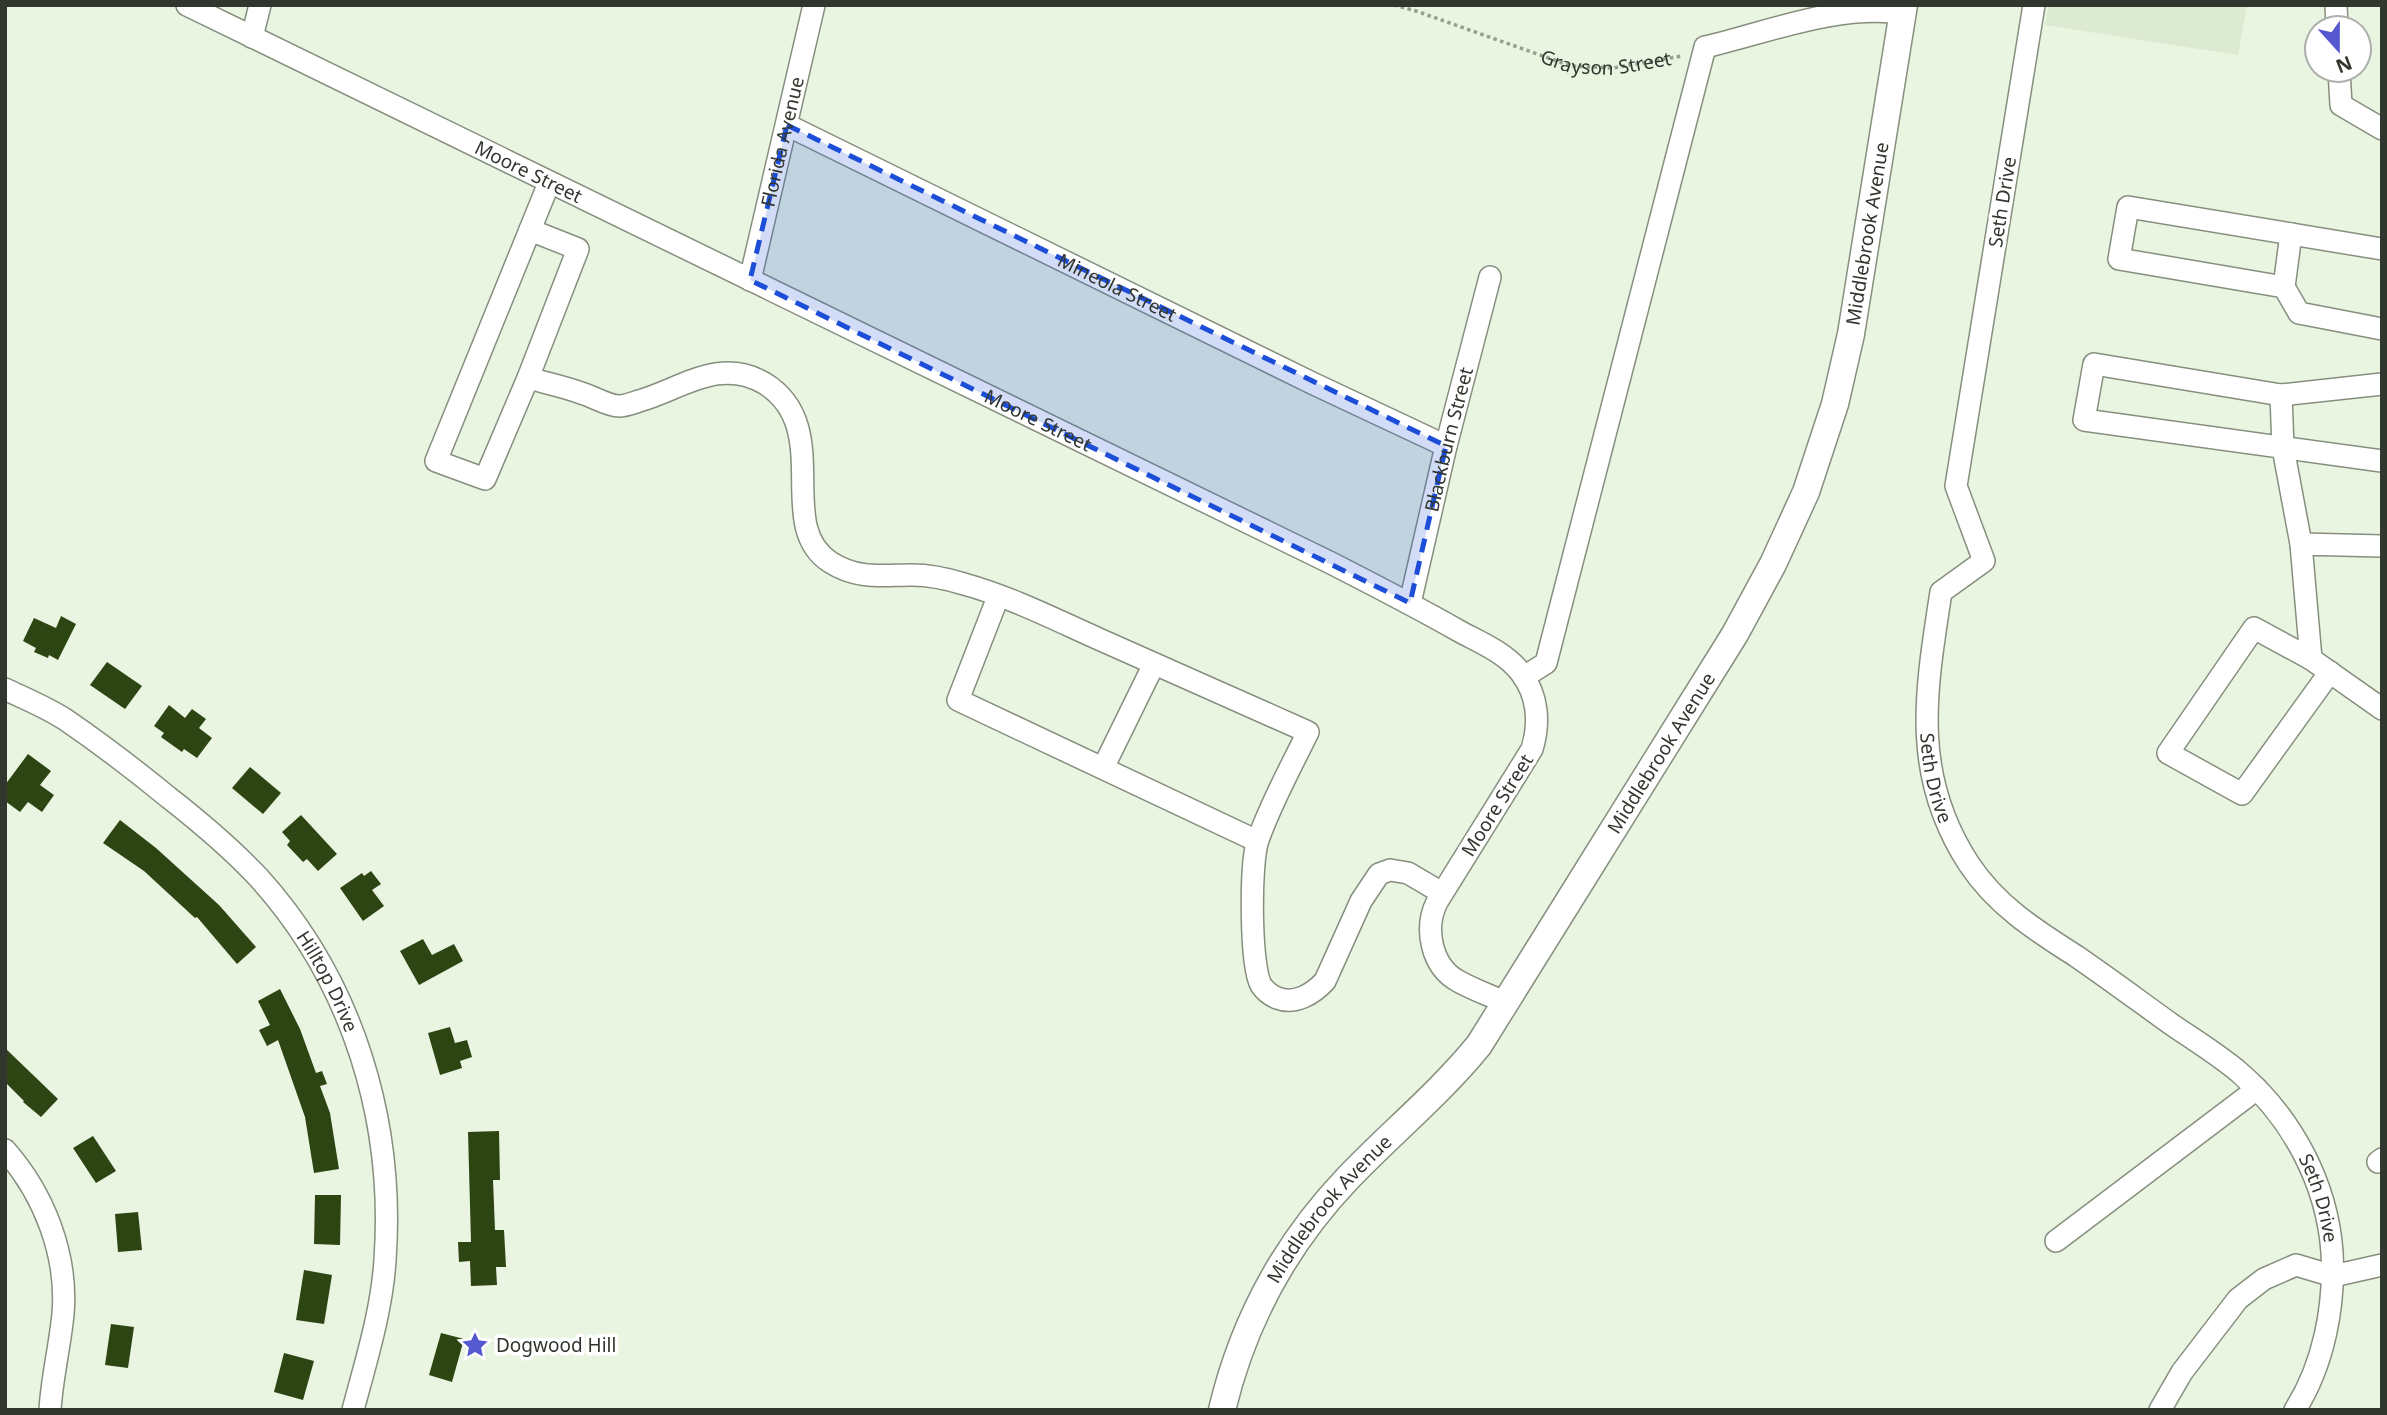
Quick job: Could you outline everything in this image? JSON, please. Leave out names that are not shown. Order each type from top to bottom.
[{"type":"main road","name":"Middlebrook Avenue","points":[[1222,1410],[1251,1323],[1271,1281],[1291,1249],[1318,1211],[1343,1183],[1459,1069],[1479,1045],[1741,624],[1773,564],[1801,504],[1822,449],[1845,361],[1904,9]]},
{"type":"street","name":"Moore Street","points":[[187,5],[1410,603],[1503,655],[1524,677],[1535,705],[1536,729],[1532,749],[1442,893],[1434,908],[1430,928],[1431,942],[1440,964],[1457,981],[1504,1002]]},
{"type":"street","points":[[252,37],[260,5]]},
{"type":"street","name":"Florida Avenue","points":[[750,280],[814,5]]},
{"type":"street","name":"Seth Drive","points":[[2034,5],[1956,486],[1984,561],[1941,592],[1928,683],[1926,740],[1932,775],[1939,800],[1958,844],[1969,864],[2001,902],[2021,921],[2077,957],[2237,1071],[2257,1089],[2284,1121],[2312,1173],[2328,1223],[2333,1276],[2325,1339],[2295,1410]]},
{"type":"street","points":[[1524,677],[1546,663],[1705,47],[1845,13],[1904,9]]},
{"type":"street","points":[[2340,84],[2342,105],[2382,129]]},
{"type":"street","name":"Mineola Street","points":[[788,125],[1446,446]]},
{"type":"street","points":[[530,230],[578,249],[528,378],[485,478],[436,461],[549,183]]},
{"type":"street","points":[[2284,287],[2119,260],[2128,206],[2382,249]]},
{"type":"street","points":[[2291,234],[2284,287],[2299,313],[2382,329]]},
{"type":"street","name":"Blackburn Street","points":[[1410,603],[1446,446],[1490,277]]},
{"type":"street","points":[[2382,384],[2281,395],[2094,364],[2084,420],[2382,461]]},
{"type":"street","points":[[528,378],[580,392],[617,406],[649,398],[690,379],[716,372],[738,374],[764,383],[785,403],[799,428],[804,476],[803,511],[812,540],[828,561],[867,576],[933,577],[964,584],[1308,732],[1257,841],[1254,853],[1255,966],[1261,985],[1276,998],[1286,1000],[1308,995],[1325,981],[1361,901],[1379,874],[1390,870],[1408,873],[1442,893]]},
{"type":"street","points":[[2281,395],[2283,448],[2301,544],[2311,659]]},
{"type":"street","points":[[2301,544],[2382,546]]},
{"type":"street","points":[[998,597],[958,700],[1257,841]]},
{"type":"street","points":[[2330,672],[2242,794],[2168,752],[2254,628],[2311,659],[2330,672],[2382,709]]},
{"type":"street","points":[[1103,768],[1154,664]]},
{"type":"street","name":"Hilltop Drive","points":[[7,693],[64,719],[145,778],[239,857],[277,899],[299,929],[341,1002],[370,1082],[381,1137],[386,1187],[384,1279],[353,1410]]},
{"type":"street","points":[[2056,1241],[2257,1089]]},
{"type":"street","points":[[5,1150],[29,1181],[42,1204],[60,1259],[63,1310],[50,1410]]},
{"type":"street","points":[[2160,1410],[2182,1372],[2238,1299],[2264,1279],[2296,1265],[2333,1276],[2382,1265]]},
{"type":"path","name":"Grayson Street","points":[[1394,5],[1571,66],[1613,68],[1679,57],[1705,47]]},
{"type":"highlighted area","points":[[787,125],[1446,446],[1410,603],[750,280]]},
{"type":"shaded area","points":[[2049,5],[2247,5],[2238,55],[2045,25]]},
{"type":"building","points":[[61,616],[76,624],[58,660],[34,652],[36,648],[23,641],[34,618],[56,628]]},
{"type":"building","points":[[107,662],[142,686],[125,709],[90,685]]},
{"type":"building","points":[[169,705],[185,718],[192,709],[206,719],[199,728],[212,738],[197,758],[184,749],[182,752],[161,737],[164,733],[154,726]]},
{"type":"building","points":[[28,754],[51,771],[40,785],[54,795],[42,812],[28,802],[20,812],[5,801],[5,785]]},
{"type":"building","points":[[250,767],[281,793],[263,814],[232,788]]},
{"type":"building","points":[[301,815],[337,854],[318,871],[307,859],[303,862],[287,845],[290,841],[282,832]]},
{"type":"building","points":[[120,820],[156,848],[219,905],[256,947],[237,964],[197,917],[144,871],[103,843]]},
{"type":"building","points":[[371,871],[381,884],[372,890],[384,906],[363,921],[340,888],[362,873],[364,876]]},
{"type":"building","points":[[423,939],[432,955],[454,944],[463,961],[419,985],[400,951]]},
{"type":"building","points":[[280,989],[300,1029],[316,1073],[322,1071],[327,1084],[320,1086],[330,1113],[339,1169],[314,1173],[305,1117],[278,1040],[267,1046],[259,1030],[270,1025],[258,1001]]},
{"type":"building","points":[[450,1027],[455,1043],[467,1040],[472,1057],[460,1061],[462,1068],[440,1075],[428,1033]]},
{"type":"building","points":[[5,1048],[58,1099],[41,1117],[5,1082]]},
{"type":"building","points":[[499,1131],[500,1180],[493,1180],[495,1230],[504,1230],[506,1267],[496,1267],[497,1285],[471,1286],[470,1261],[459,1262],[458,1242],[471,1242],[468,1132]]},
{"type":"building","points":[[93,1136],[116,1171],[96,1183],[73,1148]]},
{"type":"building","points":[[315,1195],[341,1195],[340,1245],[314,1244]]},
{"type":"building","points":[[138,1212],[142,1250],[118,1252],[115,1214]]},
{"type":"building","points":[[304,1270],[332,1275],[324,1324],[296,1320]]},
{"type":"building","points":[[111,1324],[134,1327],[128,1368],[105,1365]]},
{"type":"building","points":[[441,1333],[464,1339],[452,1382],[429,1375]]},
{"type":"building","points":[[284,1353],[314,1361],[303,1400],[274,1392]]},
{"type":"place","name":"Dogwood Hill","points":[[475,1345]]}]
